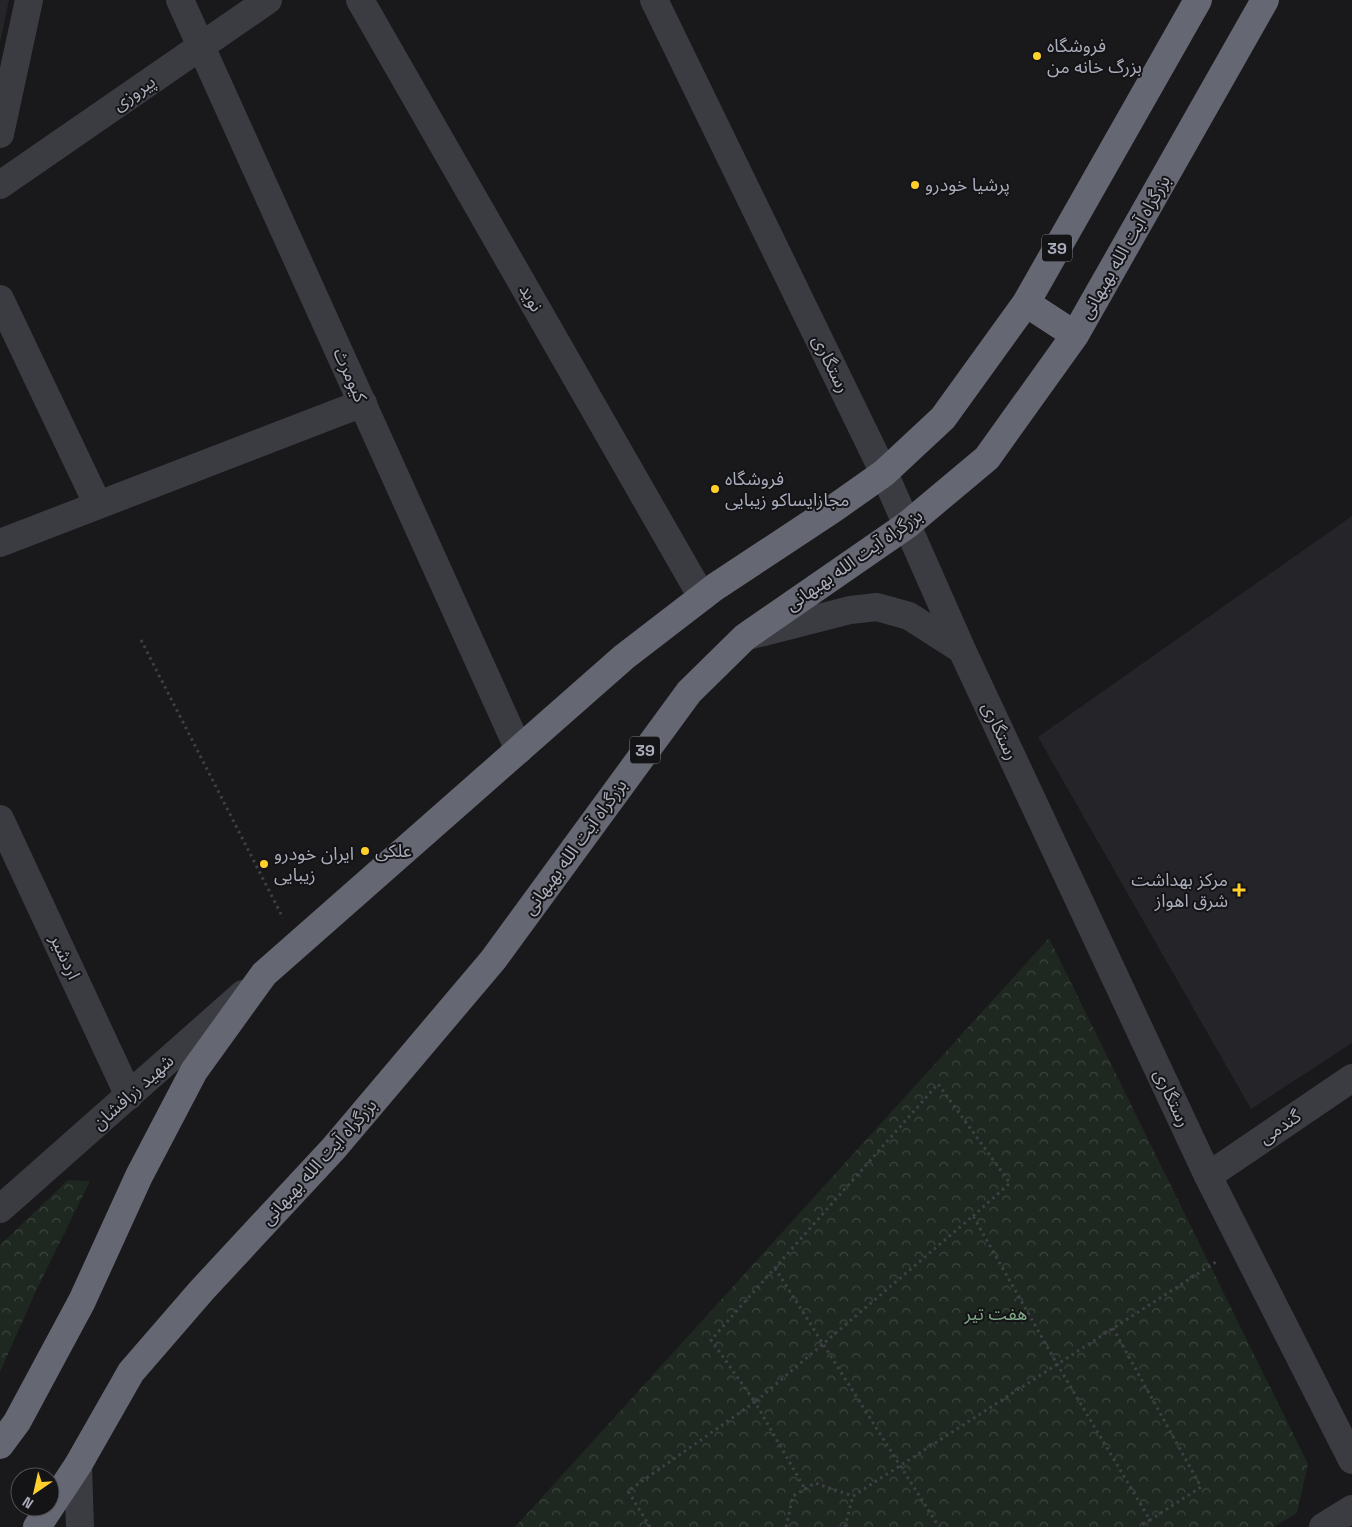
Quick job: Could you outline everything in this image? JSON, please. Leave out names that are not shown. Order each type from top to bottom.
[{"type":"highway","name":"39","points":[[0,1445],[17,1422],[82,1301],[139,1176],[194,1071],[264,974],[624,656],[702,597],[884,473],[943,418],[1026,303],[1198,0]]},
{"type":"highway","name":"بزرگراه آیت الله بهبهانی","points":[[37,1527],[78,1465],[131,1372],[202,1290],[334,1148],[486,968],[689,692],[746,637],[907,525],[987,458],[1075,334],[1265,0]]},
{"type":"highway","points":[[1026,303],[1075,334]]},
{"type":"street","points":[[0,134],[29,0]]},
{"type":"street","name":"کیومرث","points":[[180,0],[519,750]]},
{"type":"street","name":"پیروزی","points":[[0,185],[268,0]]},
{"type":"street","name":"نوید","points":[[360,0],[702,597]]},
{"type":"street","name":"رستگاری","points":[[654,0],[884,473],[962,650],[1208,1176],[1352,1460]]},
{"type":"street","points":[[0,299],[98,505]]},
{"type":"street","points":[[0,543],[363,403]]},
{"type":"street","points":[[746,637],[850,610],[877,607],[910,616],[962,650]]},
{"type":"street","name":"اردشیر","points":[[0,819],[129,1096]]},
{"type":"street","name":"شهید زرافشان","points":[[0,1208],[129,1096],[264,974]]},
{"type":"street","name":"گندمی","points":[[1208,1176],[1352,1078]]},
{"type":"street","points":[[78,1465],[80,1527]]},
{"type":"street","points":[[1323,1527],[1352,1509]]},
{"type":"path","points":[[141,640],[297,946]]},
{"type":"path","points":[[650,1527],[628,1491],[755,1402],[822,1342],[974,1216],[1010,1182],[938,1084],[711,1340],[755,1402],[805,1489]]},
{"type":"path","points":[[974,1216],[1057,1364],[1150,1520]]},
{"type":"path","points":[[845,1527],[853,1496],[1243,1244]]},
{"type":"path","points":[[775,1268],[939,1527]]},
{"type":"path","points":[[1113,1328],[1201,1487],[1139,1527]]},
{"type":"path","points":[[786,1527],[793,1496],[815,1483],[853,1496]]},
{"type":"shaded area","points":[[0,0],[9,0],[0,43]]},
{"type":"shaded area","name":"مرکز بهداشت شرق اهواز","points":[[1352,516],[1352,1043],[1251,1109],[1038,737]]},
{"type":"green space","name":"هفت تیر","points":[[1049,938],[1308,1464],[1297,1513],[1274,1527],[515,1527]]},
{"type":"green space","points":[[68,1180],[90,1181],[36,1291],[0,1372],[0,1245]]},
{"type":"place","name":"فروشگاه بزرگ خانه من","points":[[1037,56]]},
{"type":"place","name":"پرشيا خودرو","points":[[915,185]]},
{"type":"place","name":"فروشگاه مجازایساکو زیبایی","points":[[715,489]]},
{"type":"place","name":"علکی","points":[[365,851]]},
{"type":"place","name":"ایران خودرو زیبایی","points":[[264,864]]},
{"type":"place","name":"مرکز بهداشت شرق اهواز","points":[[1239,890]]}]
